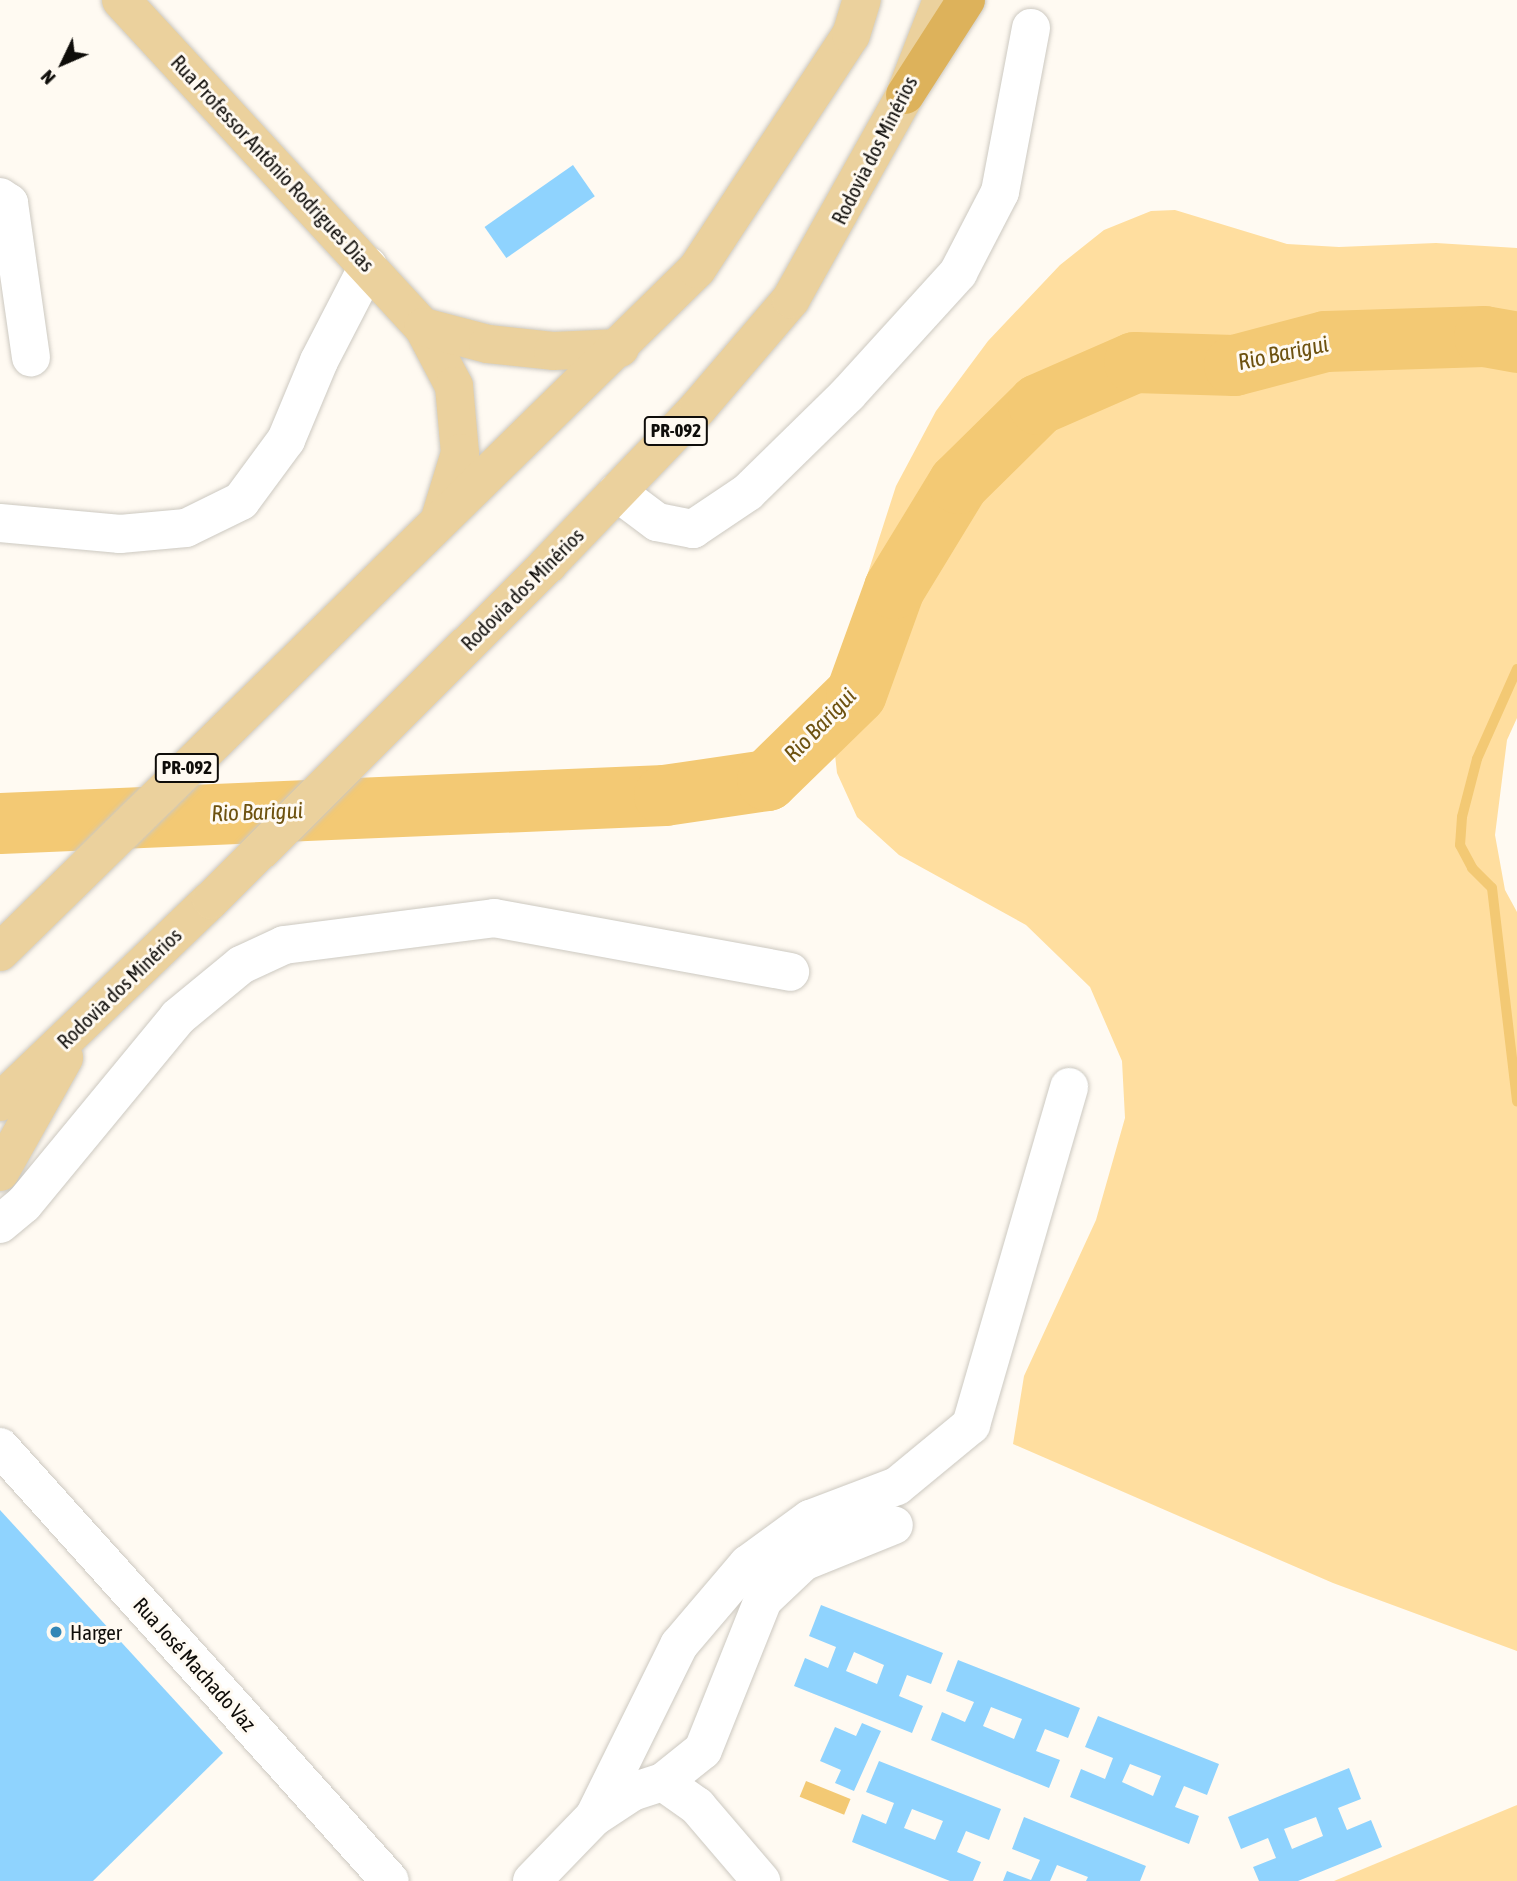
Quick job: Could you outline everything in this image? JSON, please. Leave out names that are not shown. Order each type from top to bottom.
[{"type":"highway","points":[[905,95],[966,0]]},
{"type":"main road","name":"Rua Professor Antônio Rodrigues Dias","points":[[121,0],[423,327],[454,386],[460,453],[440,517]]},
{"type":"main road","name":"PR-092","points":[[0,952],[440,517],[620,348],[697,269],[851,35],[862,0]]},
{"type":"main road","name":"Rodovia dos Minérios","points":[[0,1102],[211,900],[390,723],[698,408],[792,299],[905,95],[942,0]]},
{"type":"main road","points":[[423,327],[514,347],[553,351],[620,348]]},
{"type":"main road","points":[[0,1172],[83,1023]]},
{"type":"street","points":[[617,492],[657,522],[693,529],[748,492],[848,394],[958,273],[1000,192],[1031,28]]},
{"type":"street","points":[[0,197],[9,203],[31,357]]},
{"type":"street","points":[[0,523],[120,534],[172,530],[186,528],[241,501],[286,440],[319,360],[368,266]]},
{"type":"street","points":[[0,1224],[24,1204],[178,1017],[241,965],[284,945],[494,918],[790,972]]},
{"type":"street","points":[[594,1817],[679,1645],[748,1564],[810,1519],[897,1486],[971,1424],[1069,1087]]},
{"type":"street","name":"Rua José Machado Vaz","points":[[0,1447],[390,1881]]},
{"type":"street","points":[[532,1881],[594,1817],[632,1792],[663,1782],[703,1750],[764,1600],[803,1562],[894,1525]]},
{"type":"street","points":[[663,1782],[697,1806],[761,1881]]},
{"type":"shaded area","points":[[1175,210],[1287,244],[1339,247],[1436,243],[1517,248],[1517,718],[1507,740],[1495,835],[1505,890],[1517,912],[1517,1651],[1333,1583],[1013,1444],[1024,1376],[1096,1220],[1125,1118],[1122,1061],[1090,987],[1026,925],[899,855],[857,817],[837,773],[833,737],[847,638],[896,486],[936,411],[988,341],[1060,265],[1104,230],[1151,211]]},
{"type":"shaded area","points":[[806,1781],[851,1799],[844,1815],[800,1797]]},
{"type":"shaded area","points":[[1517,1805],[1517,1881],[1334,1881]]},
{"type":"building","points":[[573,165],[595,196],[506,258],[485,227]]},
{"type":"building","name":"Harger","points":[[0,1510],[223,1753],[93,1881],[0,1881]]},
{"type":"building","points":[[821,1605],[943,1653],[931,1684],[907,1675],[899,1696],[923,1706],[912,1733],[794,1686],[805,1658],[828,1668],[836,1647],[809,1636]],"holes":[[[854,1652],[884,1665],[877,1684],[846,1671]]]},
{"type":"building","points":[[958,1660],[1080,1708],[1068,1738],[1045,1729],[1036,1751],[1060,1760],[1049,1788],[931,1740],[942,1712],[965,1722],[974,1702],[946,1691]],"holes":[[[991,1707],[1022,1719],[1014,1739],[983,1726]]]},
{"type":"building","points":[[1098,1716],[1219,1764],[1207,1795],[1184,1786],[1175,1807],[1199,1816],[1189,1844],[1070,1797],[1081,1769],[1105,1779],[1113,1758],[1085,1747]],"holes":[[[1130,1764],[1161,1776],[1153,1796],[1122,1782]]]},
{"type":"building","points":[[862,1723],[881,1731],[854,1791],[835,1783],[841,1770],[820,1761],[835,1727],[856,1736]]},
{"type":"building","points":[[879,1761],[1001,1809],[989,1840],[966,1831],[957,1852],[981,1862],[973,1881],[950,1881],[852,1842],[862,1814],[886,1824],[894,1803],[866,1792]],"holes":[[[912,1809],[943,1821],[935,1840],[904,1828]]]},
{"type":"building","points":[[1349,1768],[1361,1799],[1338,1808],[1347,1830],[1371,1820],[1382,1847],[1298,1881],[1259,1881],[1253,1867],[1276,1858],[1268,1838],[1241,1849],[1228,1817]],"holes":[[[1316,1817],[1323,1836],[1292,1849],[1284,1829]]]},
{"type":"building","points":[[1024,1817],[1146,1866],[1140,1881],[1086,1881],[1088,1877],[1057,1865],[1050,1881],[1003,1881],[1007,1871],[1031,1880],[1040,1860],[1012,1849]]},
{"type":"waterway","name":"Rio Barigui","points":[[0,823],[664,795],[767,780],[856,693],[894,588],[958,483],[1038,404],[1134,362],[1234,365],[1325,341],[1484,336],[1517,342]]},
{"type":"waterway","points":[[1517,669],[1477,759],[1462,817],[1460,845],[1472,868],[1492,888],[1517,1102]]},
{"type":"place","name":"Harger","points":[[56,1632]]}]
